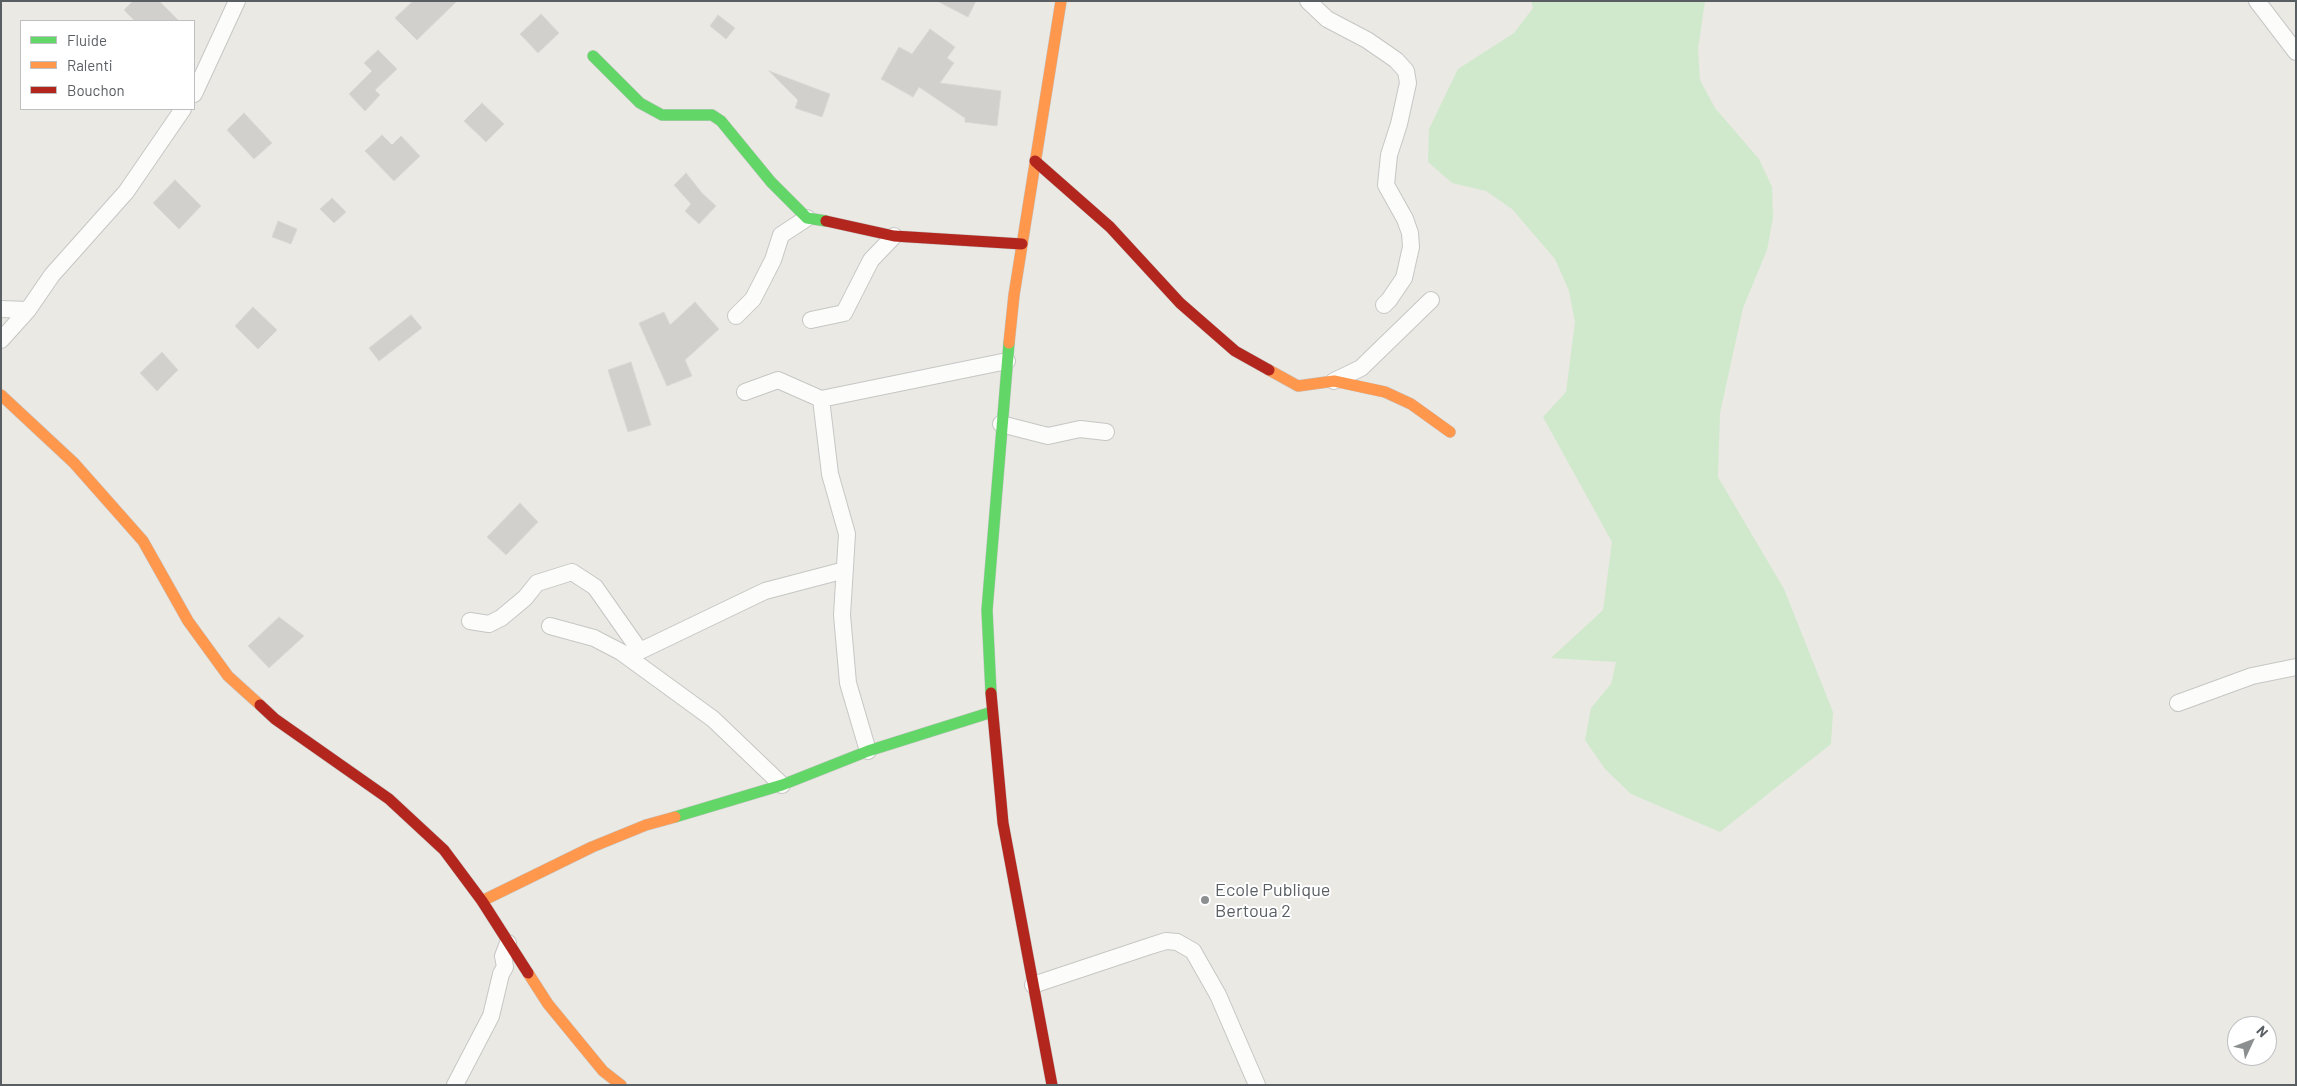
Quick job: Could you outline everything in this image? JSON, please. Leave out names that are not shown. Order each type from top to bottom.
[{"type":"street","points":[[195,92],[237,1]]},
{"type":"street","points":[[1052,1085],[1003,823],[992,712],[987,610],[1000,424],[1007,361],[1022,244],[1061,1]]},
{"type":"street","points":[[1308,1],[1327,19],[1367,40],[1396,60],[1406,71],[1408,83],[1399,124],[1389,155],[1386,185],[1405,219],[1410,233],[1411,247],[1404,278],[1384,305]]},
{"type":"street","points":[[2257,1],[2296,52]]},
{"type":"street","points":[[593,56],[640,103],[662,115],[712,115],[721,121],[771,182],[807,218],[894,236],[1022,244]]},
{"type":"street","points":[[1,340],[28,310],[52,275],[126,192],[182,110]]},
{"type":"street","points":[[1035,162],[1110,227],[1180,303],[1234,351],[1298,386],[1334,381],[1361,368],[1431,300]]},
{"type":"street","points":[[736,316],[753,299],[773,260],[780,235],[807,218]]},
{"type":"street","points":[[811,320],[844,313],[871,260],[894,236]]},
{"type":"street","points":[[1,309],[28,310]]},
{"type":"street","points":[[745,392],[778,380],[821,399],[1007,361]]},
{"type":"street","points":[[1334,381],[1385,392],[1412,404],[1450,432]]},
{"type":"street","points":[[1,395],[74,463],[143,541],[188,621],[228,676],[275,718],[389,800],[444,850],[482,901],[548,1004],[602,1072],[622,1085]]},
{"type":"street","points":[[821,399],[830,474],[847,534],[842,615],[848,683],[868,751]]},
{"type":"street","points":[[1000,424],[1048,436],[1080,429],[1106,432]]},
{"type":"street","points":[[470,621],[489,624],[502,618],[525,598],[537,583],[572,572],[595,587],[640,651],[766,591],[845,570]]},
{"type":"street","points":[[550,626],[594,638],[621,652],[713,719],[782,785]]},
{"type":"street","points":[[2178,703],[2252,676],[2296,667]]},
{"type":"street","points":[[482,901],[592,847],[646,825],[782,785],[868,751],[992,712]]},
{"type":"street","points":[[1033,985],[1166,941],[1178,942],[1193,951],[1213,986],[1256,1085]]},
{"type":"street","points":[[455,1085],[491,1016],[501,974],[505,967],[503,956],[508,943]]},
{"type":"green space","points":[[1531,1],[1705,1],[1698,49],[1700,80],[1715,108],[1759,159],[1772,187],[1773,218],[1767,250],[1743,308],[1720,413],[1718,477],[1784,589],[1833,712],[1831,744],[1720,832],[1631,794],[1605,769],[1585,740],[1591,708],[1611,684],[1616,662],[1551,658],[1603,610],[1612,542],[1543,417],[1566,392],[1575,322],[1569,291],[1555,259],[1512,209],[1486,191],[1452,183],[1428,162],[1429,129],[1458,69],[1514,33],[1533,8]]},
{"type":"building","points":[[133,1],[159,1],[178,20],[134,20],[124,10]]},
{"type":"building","points":[[413,1],[457,1],[417,40],[395,18]]},
{"type":"building","points":[[937,1],[976,1],[968,17]]},
{"type":"building","points":[[541,14],[559,33],[538,53],[520,34]]},
{"type":"building","points":[[718,15],[735,28],[726,39],[710,26]]},
{"type":"building","points":[[930,29],[955,47],[947,58],[954,63],[940,83],[1001,91],[997,126],[965,122],[965,118],[919,87],[913,97],[881,79],[899,47],[912,54]]},
{"type":"building","points":[[378,50],[397,69],[375,90],[380,95],[365,111],[349,94],[372,71],[364,63]]},
{"type":"building","points":[[769,71],[830,94],[822,117],[795,108],[798,100]]},
{"type":"building","points":[[482,103],[504,124],[486,142],[464,121]]},
{"type":"building","points":[[244,113],[272,143],[254,159],[227,130]]},
{"type":"building","points":[[382,135],[392,145],[401,136],[420,156],[394,181],[365,151]]},
{"type":"building","points":[[686,173],[702,193],[716,206],[699,224],[685,211],[691,204],[674,185]]},
{"type":"building","points":[[175,180],[201,206],[179,229],[153,203]]},
{"type":"building","points":[[332,198],[346,212],[334,223],[320,209]]},
{"type":"building","points":[[278,221],[297,229],[291,244],[272,237]]},
{"type":"building","points":[[695,302],[719,329],[685,360],[692,376],[667,386],[639,323],[664,312],[670,325]]},
{"type":"building","points":[[253,307],[277,330],[258,349],[235,326]]},
{"type":"building","points":[[411,315],[422,328],[379,361],[369,348]]},
{"type":"building","points":[[162,352],[178,370],[157,391],[140,373]]},
{"type":"building","points":[[631,362],[651,425],[628,432],[608,370]]},
{"type":"building","points":[[520,503],[538,522],[506,555],[487,537]]},
{"type":"building","points":[[279,617],[304,636],[269,668],[248,646]]},
{"type":"traffic: fast","points":[[593,56],[640,103],[662,115],[712,115],[721,121],[771,182],[807,218],[826,221]]},
{"type":"traffic: fast","points":[[991,693],[987,610],[1009,343]]},
{"type":"traffic: fast","points":[[675,817],[782,785],[868,751],[992,712]]},
{"type":"traffic: slow","points":[[1009,343],[1014,295],[1061,1]]},
{"type":"traffic: slow","points":[[1269,370],[1298,386],[1334,381],[1385,392],[1411,404],[1450,432]]},
{"type":"traffic: slow","points":[[1,395],[74,463],[143,541],[188,621],[228,676],[260,705]]},
{"type":"traffic: slow","points":[[482,901],[592,847],[646,825],[675,817]]},
{"type":"traffic: slow","points":[[528,973],[548,1004],[603,1071],[621,1085]]},
{"type":"traffic: jam","points":[[1035,161],[1110,227],[1180,303],[1235,351],[1269,370]]},
{"type":"traffic: jam","points":[[826,221],[894,236],[1022,244]]},
{"type":"traffic: jam","points":[[991,693],[1003,823],[1052,1085]]},
{"type":"traffic: jam","points":[[260,705],[275,719],[389,799],[444,850],[482,901],[528,973]]},
{"type":"place","name":"Ecole Publique Bertoua 2","points":[[1205,900]]}]
